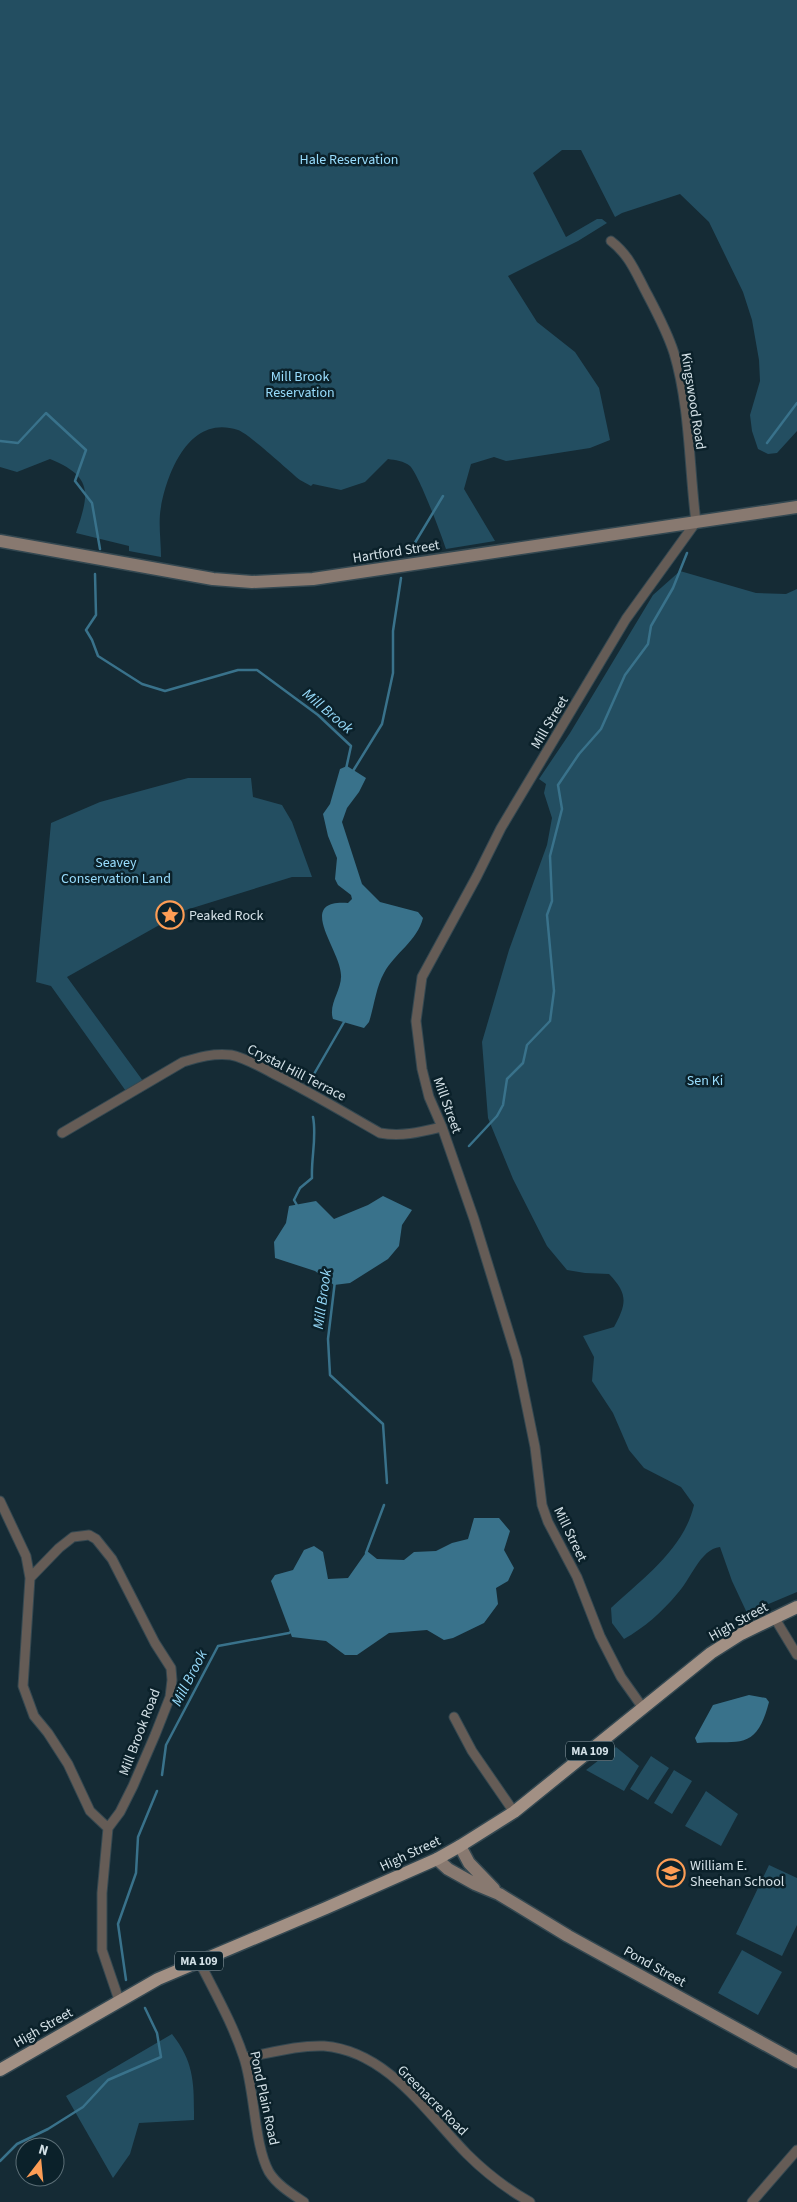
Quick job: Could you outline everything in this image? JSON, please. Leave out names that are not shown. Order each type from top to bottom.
[{"type":"main road","name":"High Street","points":[[0,2070],[158,1979],[437,1859],[460,1846],[514,1812],[711,1653],[741,1634],[797,1607]]},
{"type":"street","name":"Kingswood Road","points":[[611,241],[623,250],[630,261],[662,323],[674,354],[686,423],[696,522]]},
{"type":"street","name":"Hartford Street","points":[[0,541],[213,579],[252,582],[313,579],[797,507]]},
{"type":"street","name":"Mill Street","points":[[643,1708],[621,1677],[600,1636],[577,1577],[548,1522],[542,1506],[534,1438],[517,1359],[474,1219],[442,1127],[429,1097],[422,1069],[416,1021],[422,977],[477,876],[500,828],[626,618],[696,522]]},
{"type":"street","name":"Crystal Hill Terrace","points":[[62,1133],[183,1062],[201,1056],[214,1055],[233,1056],[252,1063],[305,1090],[380,1133],[394,1136],[408,1135],[442,1127]]},
{"type":"street","points":[[0,1501],[26,1556],[30,1578],[23,1686],[34,1716],[48,1733],[68,1764],[90,1811],[108,1828]]},
{"type":"street","name":"Mill Brook Road","points":[[30,1578],[59,1548],[73,1537],[89,1535],[96,1539],[112,1560],[171,1668],[170,1697],[133,1786],[120,1812],[108,1828],[102,1893],[102,1950],[119,2000]]},
{"type":"street","points":[[774,1617],[797,1655]]},
{"type":"street","points":[[454,1717],[472,1751],[514,1812]]},
{"type":"street","name":"Pond Street","points":[[460,1846],[469,1863],[499,1894]]},
{"type":"street","name":"Pond Street","points":[[437,1859],[466,1878],[499,1894],[568,1936],[797,2062]]},
{"type":"street","name":"Pond Plain Road","points":[[199,1961],[224,2009],[244,2058],[253,2095],[258,2133],[265,2163],[270,2174],[304,2202]]},
{"type":"street","name":"Greenacre Road","points":[[244,2058],[295,2047],[313,2046],[348,2051],[360,2056],[393,2077],[426,2109],[468,2155],[496,2181],[530,2202]]},
{"type":"street","points":[[752,2202],[797,2150]]},
{"type":"green space","name":"Hale Reservation","points":[[0,0],[797,0],[797,431],[777,453],[768,454],[758,449],[752,431],[750,415],[760,381],[759,360],[752,320],[743,292],[709,222],[680,194],[615,217],[581,150],[562,150],[533,173],[566,237],[597,219],[602,219],[607,223],[578,241],[508,276],[537,322],[575,352],[599,388],[610,440],[590,448],[506,461],[494,457],[471,464],[464,489],[495,541],[446,549],[419,481],[410,466],[405,463],[388,459],[365,482],[341,490],[313,484],[311,486],[300,480],[243,433],[238,430],[221,427],[207,430],[195,437],[184,448],[169,477],[160,513],[161,557],[129,551],[129,546],[76,533],[84,508],[85,497],[81,480],[74,473],[50,459],[17,472],[0,467]]},
{"type":"green space","name":"Sen Ki","points":[[680,571],[756,593],[786,594],[797,589],[797,1592],[747,1613],[732,1581],[720,1547],[713,1549],[701,1559],[682,1588],[659,1613],[646,1625],[624,1639],[612,1623],[611,1608],[649,1574],[672,1549],[689,1521],[694,1505],[681,1487],[644,1468],[629,1450],[613,1413],[592,1381],[594,1357],[583,1336],[614,1327],[624,1299],[620,1287],[609,1274],[567,1270],[547,1246],[513,1179],[488,1118],[482,1042],[509,950],[547,845],[552,818],[544,793],[546,784],[539,779],[570,733],[653,595]]},
{"type":"green space","name":"Seavey Conservation Land","points":[[188,778],[251,778],[253,797],[282,805],[292,822],[312,877],[292,877],[186,910],[67,977],[143,1081],[128,1094],[51,986],[36,982],[51,823],[100,802]]},
{"type":"green space","points":[[616,1747],[639,1766],[624,1791],[586,1770]]},
{"type":"green space","points":[[651,1756],[669,1768],[648,1800],[630,1789]]},
{"type":"green space","points":[[674,1770],[692,1781],[672,1814],[654,1803]]},
{"type":"green space","points":[[706,1791],[738,1814],[721,1846],[685,1826]]},
{"type":"green space","points":[[769,1865],[797,1878],[797,1925],[782,1956],[736,1934]]},
{"type":"green space","points":[[742,1950],[782,1972],[758,2015],[718,1993]]},
{"type":"green space","points":[[172,2034],[185,2055],[192,2075],[194,2120],[139,2123],[130,2154],[113,2178],[66,2096]]},
{"type":"shaded area","points":[[347,766],[366,778],[359,792],[347,808],[342,822],[362,884],[380,902],[418,912],[423,918],[416,933],[384,973],[369,1022],[364,1028],[333,1019],[332,1008],[341,981],[341,975],[339,965],[324,928],[322,917],[324,909],[332,904],[348,903],[352,899],[351,895],[338,885],[335,879],[337,858],[328,836],[323,814],[330,804],[340,769]]},
{"type":"shaded area","points":[[383,1196],[412,1210],[402,1225],[399,1246],[388,1259],[350,1283],[334,1285],[315,1271],[275,1258],[274,1242],[286,1223],[289,1206],[316,1201],[334,1219],[368,1205]]},
{"type":"shaded area","points":[[474,1518],[499,1518],[510,1531],[504,1550],[514,1568],[508,1581],[496,1588],[498,1604],[484,1623],[453,1638],[444,1640],[427,1630],[389,1633],[357,1655],[345,1655],[326,1641],[292,1637],[271,1581],[275,1575],[293,1570],[304,1550],[314,1546],[323,1552],[328,1579],[348,1578],[367,1551],[377,1559],[404,1560],[414,1552],[436,1551],[452,1543],[468,1539]]},
{"type":"shaded area","points":[[749,1695],[766,1698],[769,1702],[764,1718],[752,1736],[735,1742],[697,1743],[695,1738],[713,1705]]},
{"type":"waterway","points":[[767,443],[797,403]]},
{"type":"waterway","name":"Mill Brook","points":[[0,441],[18,443],[46,413],[86,450],[75,481],[92,503],[100,549]]},
{"type":"waterway","points":[[413,546],[443,496]]},
{"type":"waterway","points":[[469,1146],[497,1116],[503,1105],[507,1079],[523,1063],[527,1045],[550,1021],[554,991],[547,915],[552,901],[550,856],[562,809],[558,785],[579,754],[601,729],[625,675],[648,644],[651,626],[673,588],[687,553]]},
{"type":"waterway","name":"Mill Brook","points":[[95,574],[96,615],[86,630],[98,656],[142,684],[165,691],[238,670],[257,670],[318,715],[351,746],[346,769]]},
{"type":"waterway","points":[[353,771],[382,724],[393,673],[393,631],[401,578]]},
{"type":"waterway","name":"Mill Brook","points":[[310,1081],[344,1022]]},
{"type":"waterway","name":"Mill Brook","points":[[298,1207],[294,1200],[300,1188],[312,1178],[313,1117]]},
{"type":"waterway","name":"Mill Brook","points":[[335,1281],[328,1339],[330,1375],[383,1424],[387,1483]]},
{"type":"waterway","name":"Mill Brook","points":[[366,1553],[384,1505]]},
{"type":"waterway","name":"Mill Brook","points":[[162,1775],[166,1745],[218,1646],[292,1631]]},
{"type":"waterway","name":"Mill Brook","points":[[126,1980],[118,1924],[136,1873],[138,1837],[157,1791]]},
{"type":"waterway","name":"Mill Brook","points":[[0,2161],[17,2144],[48,2129],[83,2107],[108,2080],[161,2057],[157,2033],[145,2008]]},
{"type":"place","name":"Peaked Rock","points":[[170,915]]},
{"type":"place","name":"William E. Sheehan School","points":[[671,1873]]},
{"type":"park label","name":"Mill Brook Reservation","points":[[300,384]]}]
